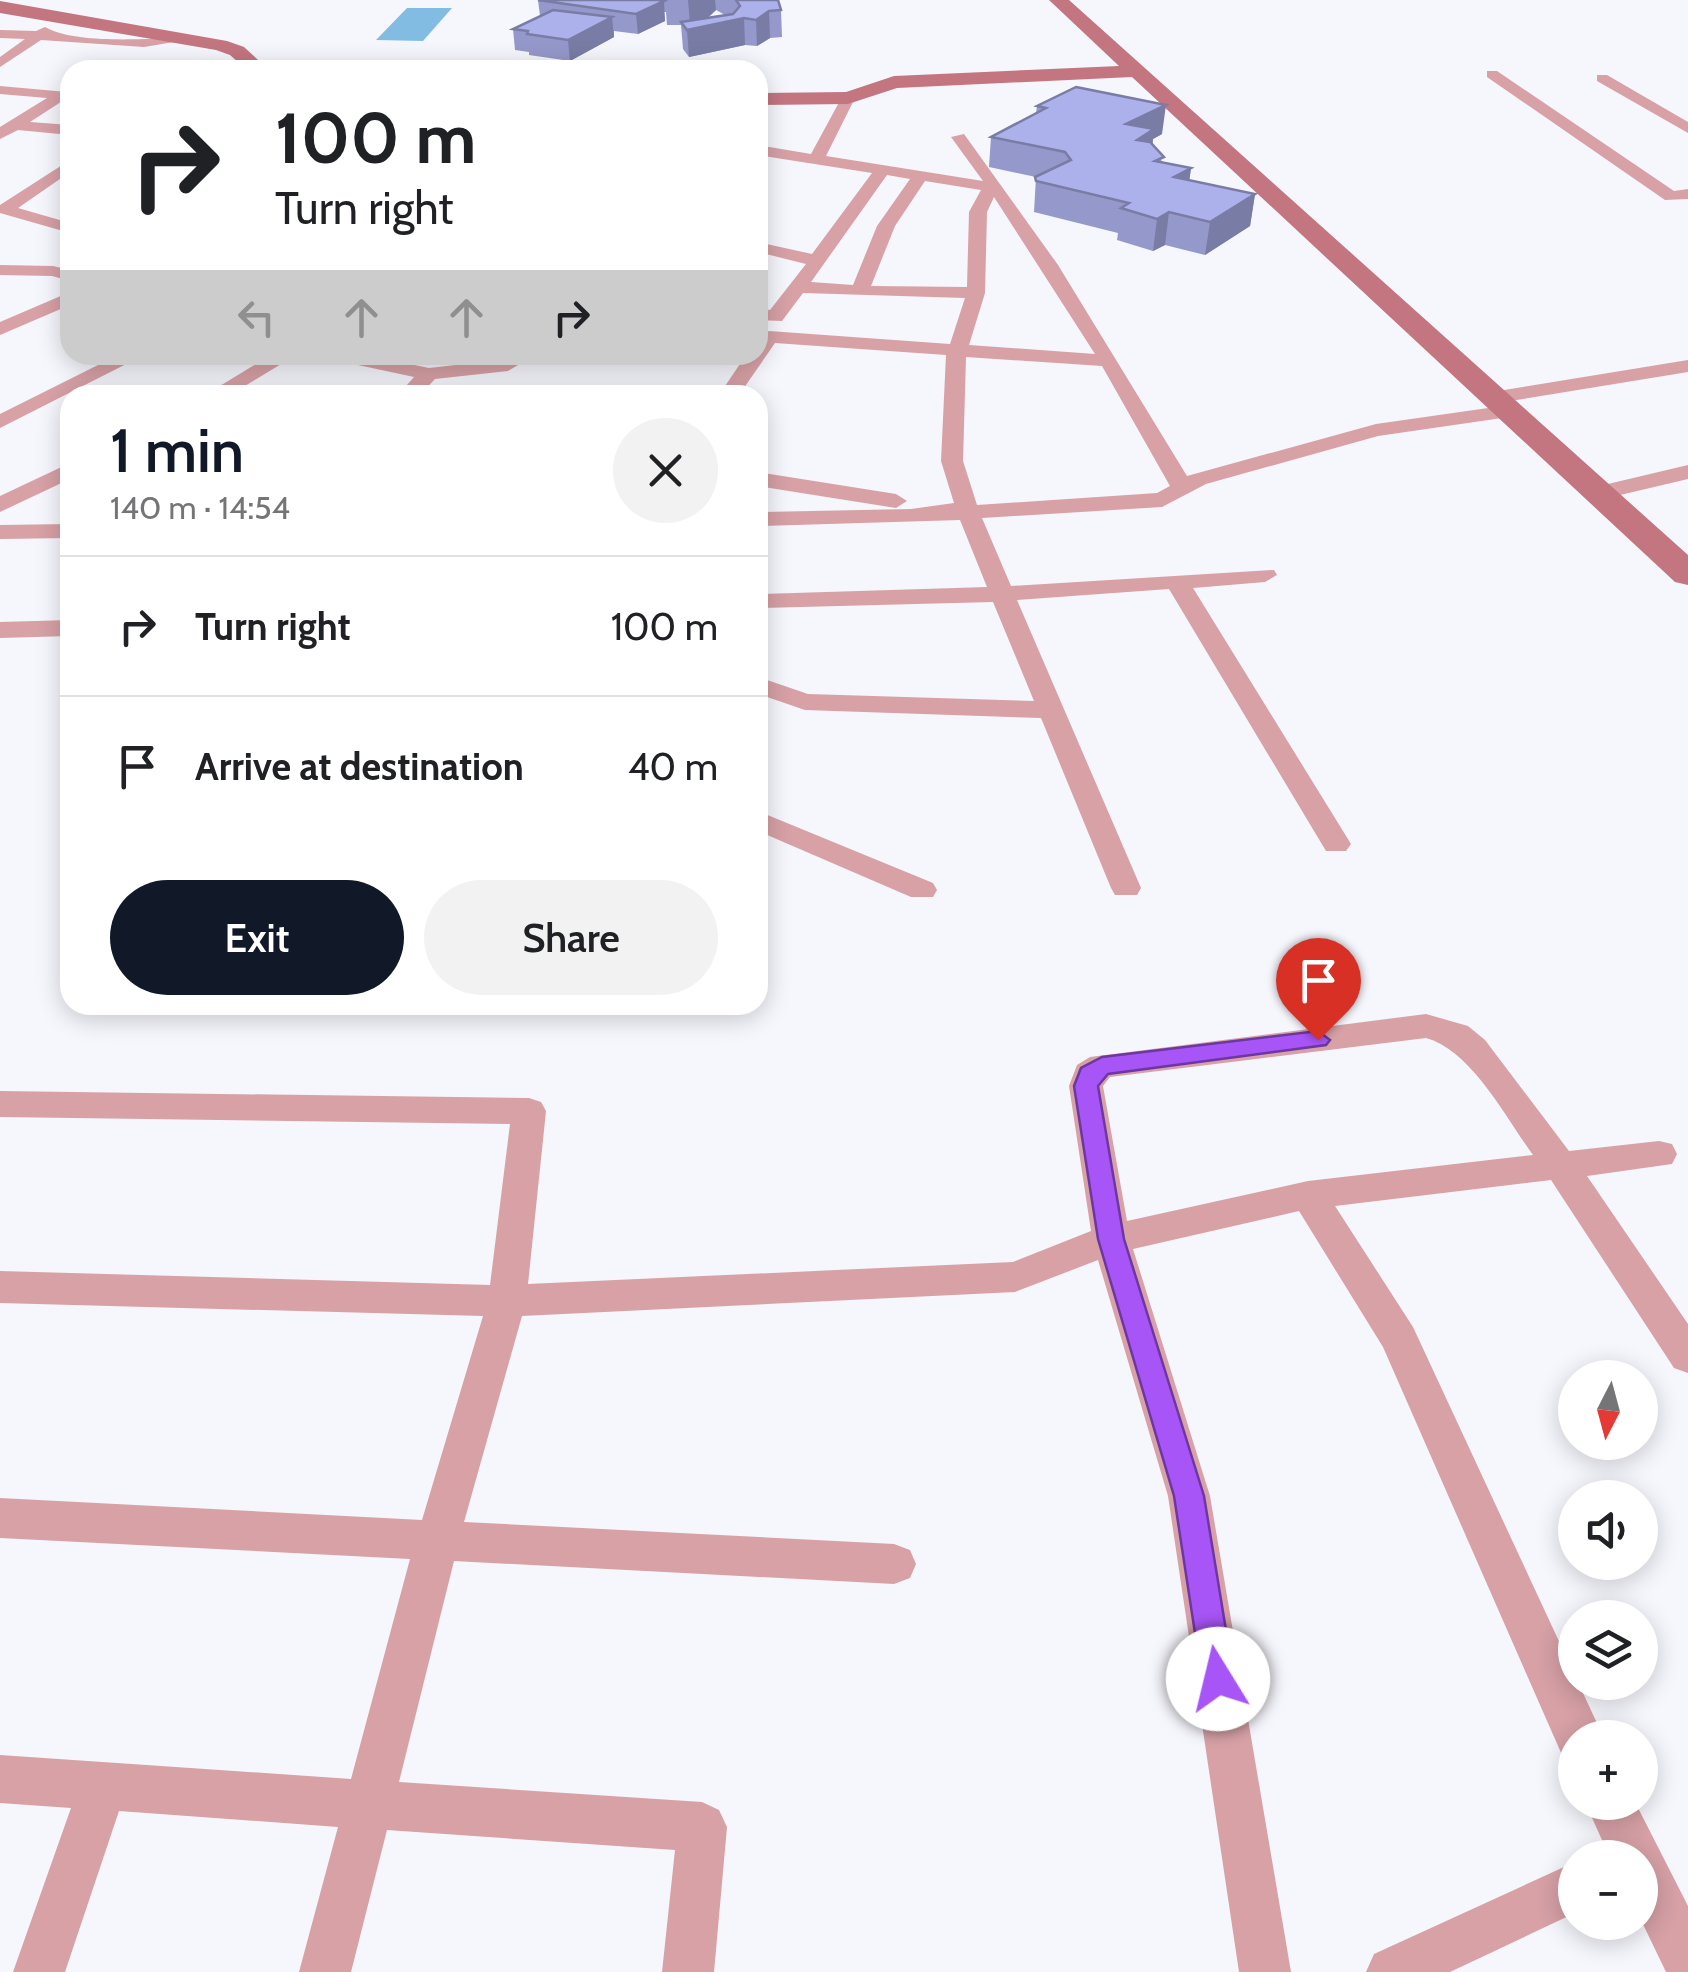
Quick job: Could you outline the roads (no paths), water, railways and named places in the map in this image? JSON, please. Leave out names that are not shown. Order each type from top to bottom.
[{"type":"street","points":[[1058,0],[1688,574]]},
{"type":"street","points":[[0,7],[191,38],[236,51],[247,60]]},
{"type":"street","points":[[0,63],[64,18]]},
{"type":"street","points":[[0,34],[42,33],[152,44],[191,38]]},
{"type":"street","points":[[768,99],[848,98],[894,82],[1135,71]]},
{"type":"street","points":[[1492,74],[1680,195],[1688,206]]},
{"type":"street","points":[[1602,78],[1688,128]]},
{"type":"street","points":[[0,90],[60,95]]},
{"type":"street","points":[[817,158],[848,98]]},
{"type":"street","points":[[0,134],[60,99]]},
{"type":"street","points":[[17,125],[60,129]]},
{"type":"street","points":[[959,137],[1110,362],[1183,488]]},
{"type":"street","points":[[768,151],[994,187]]},
{"type":"street","points":[[768,328],[882,169]]},
{"type":"street","points":[[60,172],[5,209],[60,225]]},
{"type":"street","points":[[860,290],[886,226],[921,175]]},
{"type":"street","points":[[994,187],[978,212],[976,293],[956,350],[952,461],[968,512],[1126,888]]},
{"type":"street","points":[[40,220],[60,212]]},
{"type":"street","points":[[6,248],[60,273]]},
{"type":"street","points":[[768,249],[817,261]]},
{"type":"street","points":[[0,270],[60,274]]},
{"type":"street","points":[[798,287],[976,293]]},
{"type":"street","points":[[4,325],[60,302]]},
{"type":"street","points":[[768,335],[1110,362]]},
{"type":"street","points":[[74,385],[114,365]]},
{"type":"street","points":[[232,385],[268,365]]},
{"type":"street","points":[[385,365],[429,374],[482,365]]},
{"type":"street","points":[[491,385],[506,365]]},
{"type":"street","points":[[768,519],[1162,500],[1198,479],[1376,430],[1688,366]]},
{"type":"street","points":[[418,385],[429,374]]},
{"type":"street","points":[[0,422],[60,392]]},
{"type":"street","points":[[1599,493],[1688,472]]},
{"type":"street","points":[[0,504],[60,475]]},
{"type":"street","points":[[768,481],[968,512]]},
{"type":"street","points":[[0,532],[60,532]]},
{"type":"street","points":[[768,602],[1002,594],[1265,575]]},
{"type":"street","points":[[1177,582],[1336,844]]},
{"type":"street","points":[[0,630],[60,628]]},
{"type":"street","points":[[768,689],[805,702],[1050,710]]},
{"type":"street","points":[[768,824],[922,890]]},
{"type":"street","points":[[1265,1972],[1189,1496],[1111,1239],[1086,1086],[1090,1074],[1102,1066],[1426,1026],[1456,1034],[1473,1048],[1560,1165],[1688,1356]]},
{"type":"street","points":[[0,1104],[530,1110],[506,1301],[437,1541],[325,1972]]},
{"type":"street","points":[[0,1287],[506,1301],[973,1282],[1015,1277],[1046,1268],[1111,1239],[1308,1195],[1660,1154]]},
{"type":"street","points":[[1308,1195],[1398,1339],[1571,1720]]},
{"type":"street","points":[[0,1518],[894,1564]]},
{"type":"street","points":[[0,1779],[702,1827],[688,1972]]},
{"type":"street","points":[[40,1972],[102,1786]]},
{"type":"street","points":[[1392,1972],[1558,1895]]},
{"type":"street","points":[[1658,1900],[1688,1961]]},
{"type":"water","points":[[407,8],[452,8],[423,41],[376,40]]}]
